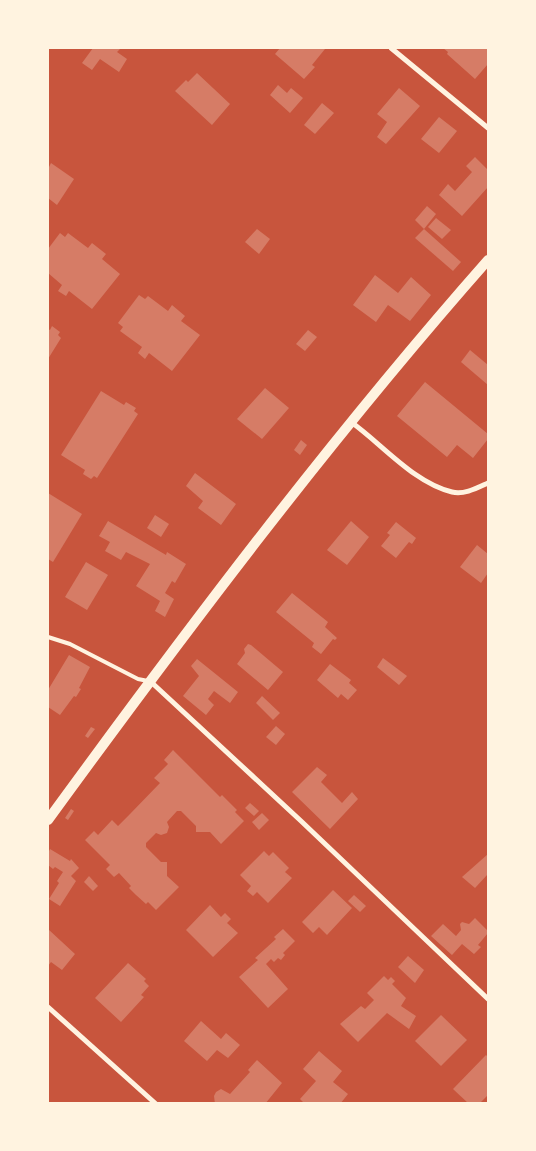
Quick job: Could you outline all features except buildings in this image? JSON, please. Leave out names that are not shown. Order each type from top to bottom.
[{"type":"main road","points":[[48,820],[150,681],[351,421],[426,330],[488,260]]},
{"type":"street","points":[[391,48],[488,128]]},
{"type":"street","points":[[351,421],[408,468],[433,485],[453,492],[469,491],[488,483]]},
{"type":"street","points":[[150,681],[301,820],[488,998]]},
{"type":"street","points":[[48,1008],[156,1104]]},
{"type":"lane","points":[[48,637],[70,644],[138,679],[150,681]]}]
